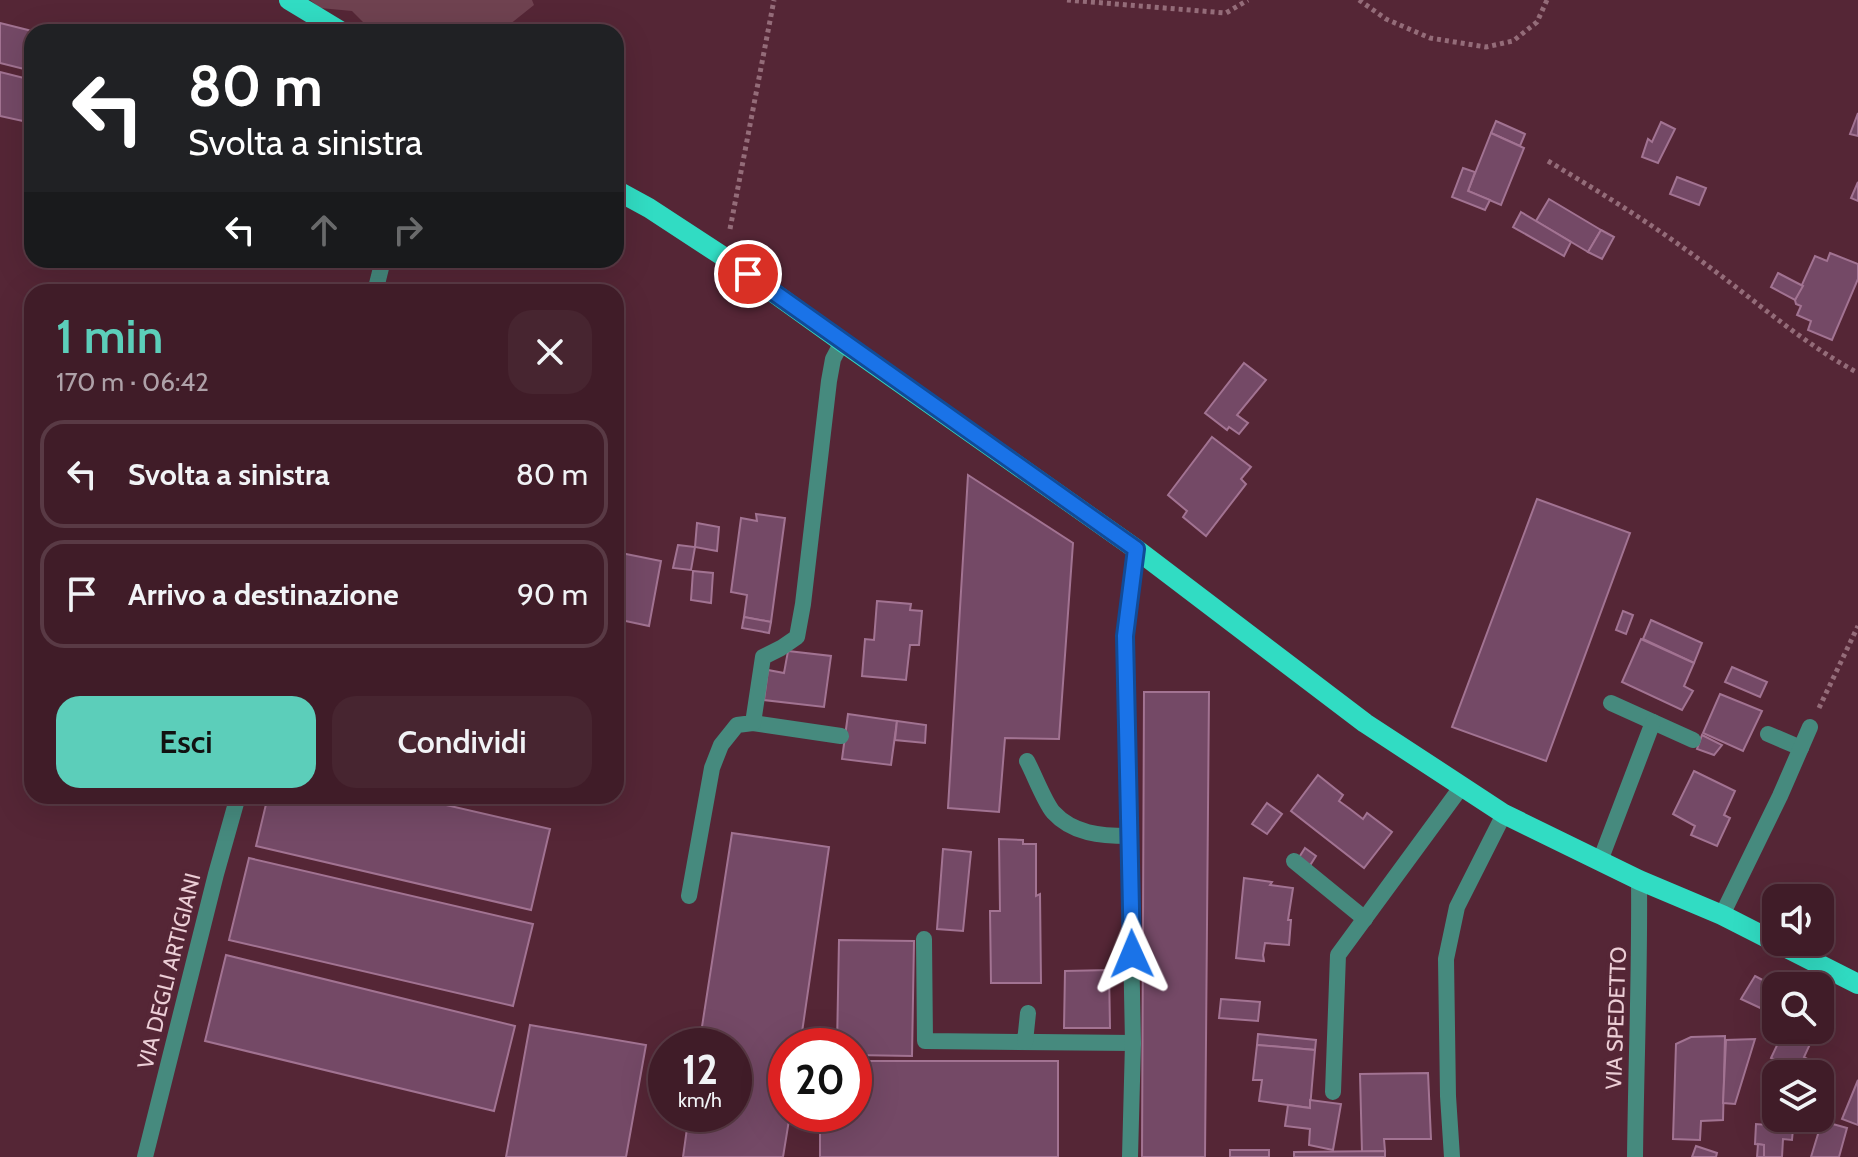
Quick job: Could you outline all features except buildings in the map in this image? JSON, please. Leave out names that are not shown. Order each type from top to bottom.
[{"type":"main road","points":[[289,0],[329,24]]},
{"type":"main road","points":[[624,194],[724,257],[1136,549],[1365,723],[1504,814],[1639,880],[1722,915],[1858,984]]},
{"type":"street","points":[[753,723],[763,657],[797,637],[829,381],[833,359],[842,342]]},
{"type":"street","points":[[1130,1157],[1133,1043],[1125,636],[1136,549]]},
{"type":"street","points":[[1611,703],[1693,740]]},
{"type":"street","points":[[1600,861],[1653,722]]},
{"type":"street","points":[[689,896],[712,768],[721,745],[737,725],[753,723],[841,736]]},
{"type":"street","points":[[1722,915],[1810,727]]},
{"type":"street","points":[[1768,734],[1801,748]]},
{"type":"street","points":[[1027,761],[1052,811],[1073,828],[1100,836],[1129,836]]},
{"type":"street","points":[[1333,1092],[1338,955],[1462,786]]},
{"type":"street","name":"VIA DEGLI ARTIGIANI","points":[[145,1157],[236,804]]},
{"type":"street","points":[[1452,1157],[1446,959],[1457,907],[1504,814]]},
{"type":"street","points":[[1294,861],[1365,919]]},
{"type":"street","name":"VIA SPEDETTO","points":[[1635,1157],[1639,880]]},
{"type":"street","points":[[924,939],[925,1041],[1133,1043]]},
{"type":"street","points":[[1025,1042],[1028,1013]]},
{"type":"path","points":[[724,257],[774,0]]},
{"type":"path","points":[[1067,0],[1226,13],[1248,0]]},
{"type":"path","points":[[1359,0],[1386,19],[1430,38],[1486,47],[1513,41],[1537,22],[1547,0]]},
{"type":"path","points":[[1548,161],[1636,215],[1780,322],[1858,373]]},
{"type":"path","points":[[1810,727],[1858,626]]},
{"type":"shaded area","points":[[310,0],[532,0],[534,5],[510,24],[365,24],[352,11],[320,8]]},
{"type":"route","points":[[748,274],[1136,549],[1125,636],[1132,954]]}]
